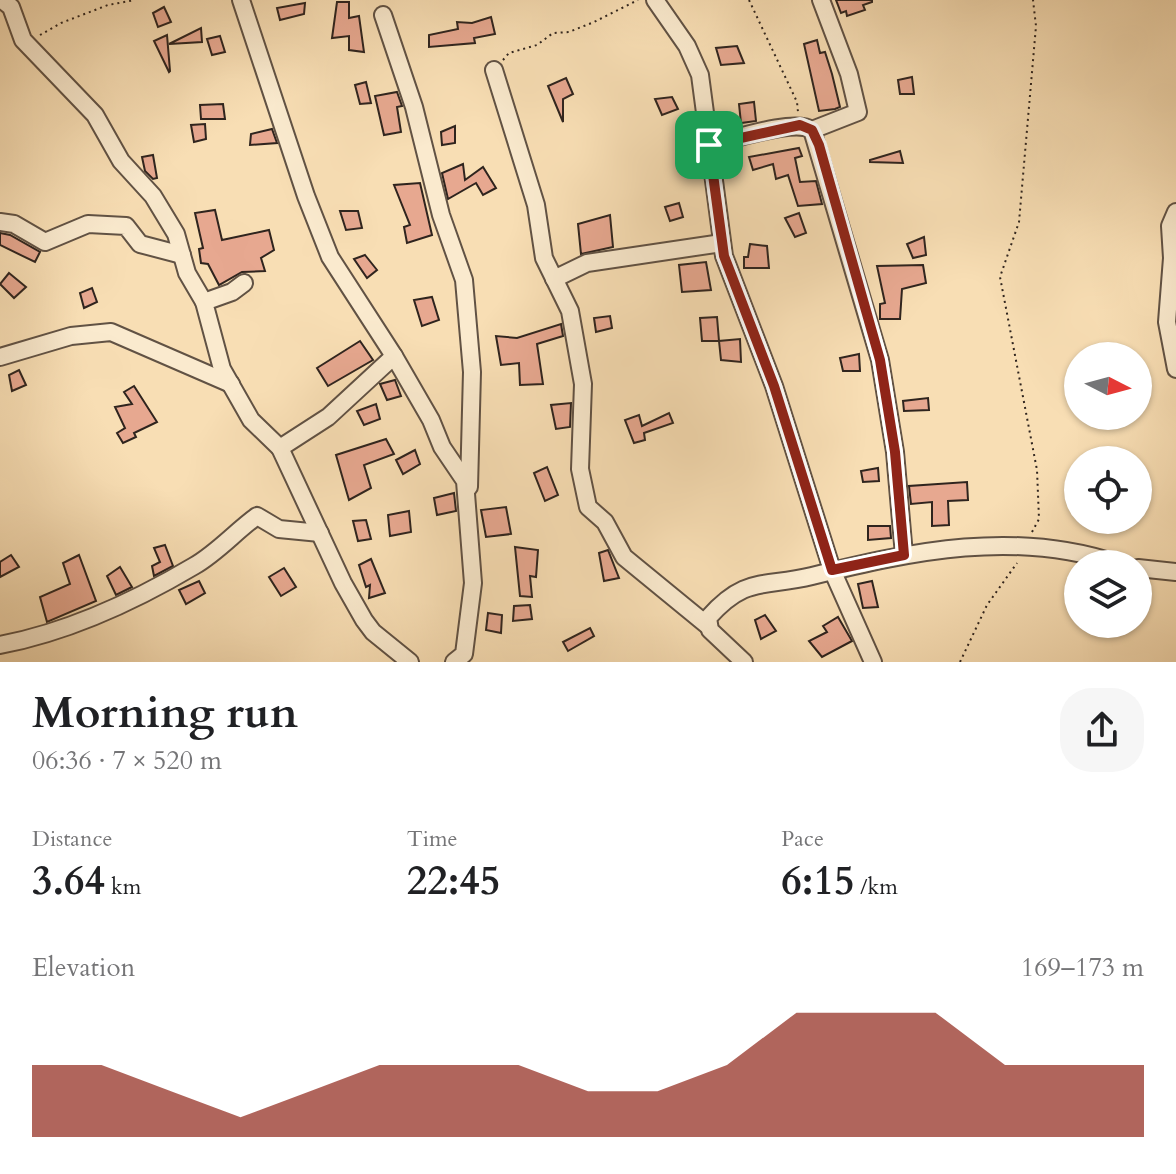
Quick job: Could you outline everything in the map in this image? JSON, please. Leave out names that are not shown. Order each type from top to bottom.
[{"type":"street","points":[[2,0],[11,7],[26,44],[95,115],[121,161],[153,196],[176,234],[187,273],[204,302],[222,369],[251,420],[280,448],[364,620],[373,632],[410,662]]},
{"type":"street","points":[[241,0],[306,196],[330,257],[394,356],[431,420],[442,447],[465,481],[472,612],[464,654],[454,662]]},
{"type":"street","points":[[655,0],[687,46],[700,75],[722,243],[731,276],[774,386],[832,570],[873,662]]},
{"type":"street","points":[[709,145],[806,128],[854,117],[858,112],[849,74],[821,0]]},
{"type":"street","points":[[383,15],[414,107],[441,215],[464,280],[472,372],[467,504]]},
{"type":"street","points":[[494,70],[536,205],[544,258],[570,311],[583,384],[580,469],[588,507],[605,522],[624,557],[707,625],[744,662]]},
{"type":"street","points":[[806,128],[880,360],[895,452],[904,555]]},
{"type":"street","points":[[1176,212],[1170,226],[1172,258],[1167,322],[1176,369]]},
{"type":"street","points":[[0,222],[14,224],[45,242],[88,224],[126,226],[140,244],[182,255]]},
{"type":"street","points":[[554,279],[587,263],[722,243]]},
{"type":"street","points":[[204,302],[232,292],[244,283]]},
{"type":"street","points":[[0,357],[71,336],[111,332],[231,384]]},
{"type":"street","points":[[280,448],[328,417],[394,356]]},
{"type":"street","points":[[0,645],[71,626],[139,594],[196,565],[257,516],[279,529],[320,533]]},
{"type":"street","points":[[707,625],[716,609],[743,587],[940,547],[1025,546],[1065,550]]},
{"type":"street","points":[[1152,569],[1176,572]]},
{"type":"path","points":[[26,44],[61,23],[108,5],[135,0]]},
{"type":"path","points":[[494,70],[509,53],[537,45],[553,33],[569,32],[594,22],[638,0]]},
{"type":"path","points":[[749,0],[806,128]]},
{"type":"path","points":[[960,662],[987,605],[1015,567],[1039,519],[1037,470],[1000,277],[1019,222],[1036,26],[1033,0]]},
{"type":"building","points":[[836,0],[872,2],[863,5],[865,10],[847,16],[846,11],[841,13]]},
{"type":"building","points":[[337,2],[349,2],[349,18],[359,16],[364,52],[349,50],[349,36],[332,38]]},
{"type":"building","points":[[305,3],[304,14],[280,20],[277,8]]},
{"type":"building","points":[[164,7],[171,22],[158,27],[153,13]]},
{"type":"building","points":[[491,17],[495,34],[474,38],[475,43],[429,47],[429,35],[458,29],[457,22],[472,23]]},
{"type":"building","points":[[201,28],[202,42],[169,44]]},
{"type":"building","points":[[167,35],[170,71],[169,72],[154,41]]},
{"type":"building","points":[[220,36],[225,52],[212,55],[207,39]]},
{"type":"building","points":[[817,40],[820,53],[825,52],[832,74],[840,107],[835,109],[819,111],[804,44]]},
{"type":"building","points":[[737,46],[744,63],[721,65],[716,48]]},
{"type":"building","points":[[912,77],[914,94],[900,94],[898,80]]},
{"type":"building","points":[[566,78],[573,94],[563,99],[563,122],[548,86]]},
{"type":"building","points":[[366,82],[371,103],[360,104],[355,85]]},
{"type":"building","points":[[397,92],[402,106],[397,107],[401,132],[384,135],[375,96]]},
{"type":"building","points":[[672,97],[678,109],[662,115],[655,99]]},
{"type":"building","points":[[754,102],[756,121],[741,123],[739,104]]},
{"type":"building","points":[[223,104],[225,119],[201,119],[200,105]]},
{"type":"building","points":[[205,124],[206,139],[194,142],[191,125]]},
{"type":"building","points":[[455,126],[455,143],[442,145],[441,132]]},
{"type":"building","points":[[272,129],[277,143],[250,145],[251,134]]},
{"type":"building","points":[[799,148],[802,156],[795,158],[800,182],[816,181],[822,204],[798,206],[788,175],[776,179],[773,164],[753,170],[749,157]]},
{"type":"building","points":[[900,151],[903,163],[870,162],[870,160]]},
{"type":"building","points":[[153,155],[157,178],[153,179],[145,171],[142,157]]},
{"type":"building","points":[[463,164],[465,180],[483,167],[496,188],[483,195],[476,183],[448,199],[442,173]]},
{"type":"building","points":[[420,183],[432,235],[407,243],[404,227],[410,225],[394,185]]},
{"type":"building","points":[[679,203],[683,217],[670,221],[665,207]]},
{"type":"building","points":[[215,210],[222,240],[269,230],[274,250],[261,258],[265,271],[242,272],[219,285],[208,264],[201,263],[199,249],[203,248],[195,213]]},
{"type":"building","points":[[340,211],[358,211],[362,228],[346,230]]},
{"type":"building","points":[[799,213],[806,233],[795,237],[785,218]]},
{"type":"building","points":[[610,215],[613,247],[581,254],[578,224]]},
{"type":"building","points":[[0,233],[10,235],[40,252],[35,262],[0,245]]},
{"type":"building","points":[[924,237],[926,255],[913,258],[907,244]]},
{"type":"building","points":[[750,244],[767,246],[769,268],[744,268],[744,257],[748,257]]},
{"type":"building","points":[[365,255],[377,270],[367,278],[354,259]]},
{"type":"building","points":[[706,262],[711,290],[682,292],[679,265]]},
{"type":"building","points":[[923,265],[926,283],[902,289],[900,319],[880,319],[880,304],[885,303],[877,266]]},
{"type":"building","points":[[9,273],[26,287],[14,298],[0,284]]},
{"type":"building","points":[[92,288],[97,302],[84,308],[80,293]]},
{"type":"building","points":[[432,297],[439,320],[422,326],[414,300]]},
{"type":"building","points":[[610,316],[612,328],[596,332],[594,318]]},
{"type":"building","points":[[717,317],[719,341],[702,341],[700,318]]},
{"type":"building","points":[[561,324],[563,336],[537,344],[543,384],[520,385],[519,363],[501,365],[496,336],[517,338]]},
{"type":"building","points":[[740,339],[741,362],[721,360],[719,341]]},
{"type":"building","points":[[360,341],[373,360],[328,386],[317,368]]},
{"type":"building","points":[[859,354],[860,371],[843,371],[840,358]]},
{"type":"building","points":[[19,370],[26,385],[12,391],[9,375]]},
{"type":"building","points":[[395,380],[401,396],[387,400],[380,384]]},
{"type":"building","points":[[134,386],[157,422],[134,433],[136,437],[123,443],[117,433],[125,428],[115,407],[132,404],[124,392]]},
{"type":"building","points":[[928,398],[929,410],[904,411],[903,401]]},
{"type":"building","points":[[571,403],[570,427],[556,429],[551,405]]},
{"type":"building","points":[[376,404],[380,419],[364,425],[357,411]]},
{"type":"building","points":[[669,413],[673,423],[644,433],[645,440],[634,443],[625,420],[639,415],[642,426]]},
{"type":"building","points":[[386,439],[394,454],[364,465],[371,488],[349,500],[336,455]]},
{"type":"building","points":[[415,450],[420,464],[403,474],[396,460]]},
{"type":"building","points":[[547,467],[558,495],[545,501],[534,473]]},
{"type":"building","points":[[878,468],[879,481],[863,482],[861,471]]},
{"type":"building","points":[[967,482],[968,500],[948,501],[949,525],[932,526],[932,502],[911,504],[909,486]]},
{"type":"building","points":[[454,493],[456,511],[437,515],[434,498]]},
{"type":"building","points":[[506,507],[511,534],[486,537],[481,510]]},
{"type":"building","points":[[409,511],[411,532],[390,536],[388,515]]},
{"type":"building","points":[[366,520],[371,539],[358,541],[353,521]]},
{"type":"building","points":[[868,526],[890,526],[891,538],[868,540]]},
{"type":"building","points":[[165,545],[173,566],[154,576],[152,566],[160,562],[154,548]]},
{"type":"building","points":[[515,547],[538,550],[536,577],[530,576],[532,597],[520,596]]},
{"type":"building","points":[[608,550],[619,578],[604,581],[599,553]]},
{"type":"building","points":[[11,555],[19,567],[0,577],[0,562]]},
{"type":"building","points":[[79,555],[96,601],[47,622],[40,597],[70,584],[63,563]]},
{"type":"building","points":[[371,559],[385,593],[369,598],[370,585],[366,587],[359,565]]},
{"type":"building","points":[[120,567],[132,587],[116,595],[107,576]]},
{"type":"building","points":[[284,568],[296,587],[281,596],[269,577]]},
{"type":"building","points":[[199,581],[205,593],[186,604],[179,590]]},
{"type":"building","points":[[872,581],[878,607],[863,608],[858,584]]},
{"type":"building","points":[[530,605],[532,619],[513,621],[514,606]]},
{"type":"building","points":[[488,613],[502,615],[501,633],[486,630]]},
{"type":"building","points":[[765,615],[776,631],[761,639],[755,620]]},
{"type":"building","points":[[838,617],[852,641],[822,657],[809,641],[827,632],[823,626]]},
{"type":"building","points":[[590,628],[594,636],[568,651],[563,642]]},
{"type":"route","points":[[800,125],[812,130],[815,136],[880,360],[895,452],[904,555],[832,570],[774,386],[724,256],[709,145],[800,125]]}]
